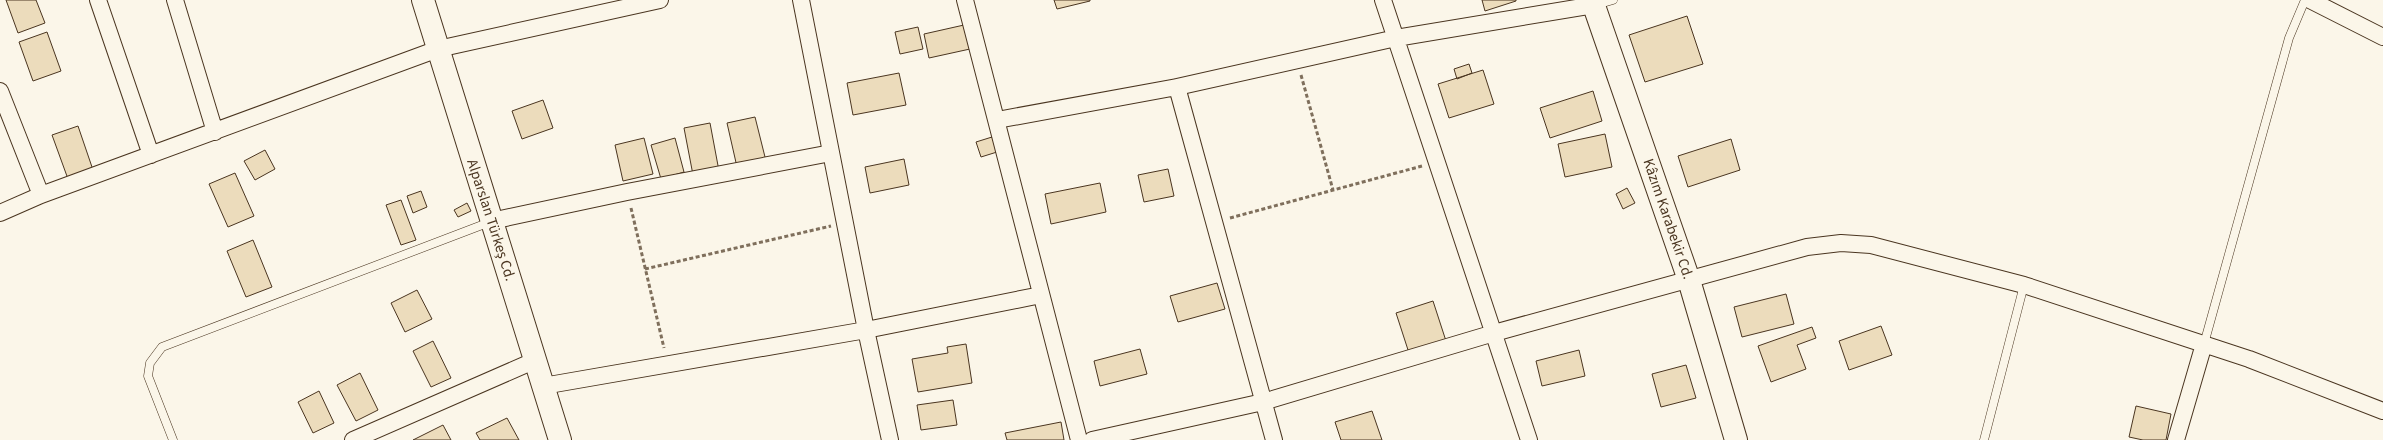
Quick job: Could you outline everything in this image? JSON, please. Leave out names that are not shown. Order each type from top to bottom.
[{"type":"street","points":[[98,0],[151,155]]},
{"type":"street","points":[[175,0],[215,132]]},
{"type":"street","name":"Alparslan Türkeş Cd.","points":[[424,0],[560,440]]},
{"type":"street","points":[[0,213],[41,195],[438,49],[660,0]]},
{"type":"street","points":[[800,0],[890,440]]},
{"type":"street","points":[[965,0],[1079,440]]},
{"type":"street","points":[[1383,0],[1528,440]]},
{"type":"street","points":[[2310,0],[2383,37]]},
{"type":"street","points":[[997,120],[1177,87],[1396,38],[1600,2]]},
{"type":"street","name":"Kâzım Karabekir Cd.","points":[[1600,2],[1689,280],[1736,440]]},
{"type":"street","points":[[1177,87],[1274,440]]},
{"type":"street","points":[[0,92],[41,195]]},
{"type":"street","points":[[491,221],[627,192],[831,154]]},
{"type":"street","points":[[1092,440],[1263,402],[1494,333],[1807,247],[1840,243],[1871,245],[1900,251],[2024,285],[2204,344],[2383,410]]},
{"type":"street","points":[[543,386],[866,330],[1041,295]]},
{"type":"street","points":[[2176,440],[2204,344]]},
{"type":"street","points":[[353,440],[536,360]]},
{"type":"lane","points":[[2204,344],[2289,38],[2306,0]]},
{"type":"lane","points":[[173,440],[148,376],[150,363],[162,348],[491,221]]},
{"type":"lane","points":[[1984,440],[2024,285]]},
{"type":"path","points":[[1296,59],[1333,190]]},
{"type":"path","points":[[1215,222],[1437,161]]},
{"type":"path","points":[[627,192],[667,363]]},
{"type":"path","points":[[645,270],[846,223]]},
{"type":"building","points":[[6,0],[36,0],[45,23],[18,33]]},
{"type":"building","points":[[1054,0],[1090,0],[1090,1],[1057,9]]},
{"type":"building","points":[[1482,0],[1516,0],[1516,1],[1485,11]]},
{"type":"building","points":[[1687,16],[1703,64],[1645,82],[1629,35]]},
{"type":"building","points":[[964,25],[970,49],[929,58],[924,34]]},
{"type":"building","points":[[918,27],[923,49],[900,54],[895,32]]},
{"type":"building","points":[[47,32],[61,71],[33,81],[19,42]]},
{"type":"building","points":[[1469,64],[1472,73],[1457,79],[1454,69]]},
{"type":"building","points":[[1483,70],[1494,104],[1449,118],[1438,84]]},
{"type":"building","points":[[899,73],[906,105],[853,115],[847,83]]},
{"type":"building","points":[[1593,91],[1602,121],[1550,138],[1540,108]]},
{"type":"building","points":[[543,100],[553,128],[522,139],[512,111]]},
{"type":"building","points":[[755,117],[766,161],[737,167],[727,123]]},
{"type":"building","points":[[710,123],[719,171],[693,175],[684,128]]},
{"type":"building","points":[[78,126],[93,170],[68,179],[52,135]]},
{"type":"building","points":[[1605,134],[1612,167],[1565,177],[1558,144]]},
{"type":"building","points":[[992,137],[997,152],[981,157],[976,142]]},
{"type":"building","points":[[644,138],[653,174],[623,181],[615,145]]},
{"type":"building","points":[[675,138],[684,172],[661,179],[651,145]]},
{"type":"building","points":[[1731,139],[1740,170],[1688,187],[1678,156]]},
{"type":"building","points":[[265,150],[275,169],[255,180],[244,161]]},
{"type":"building","points":[[904,159],[909,185],[870,193],[865,167]]},
{"type":"building","points":[[1168,169],[1174,196],[1144,202],[1138,175]]},
{"type":"building","points":[[235,173],[254,216],[228,227],[209,184]]},
{"type":"building","points":[[1100,183],[1106,212],[1051,224],[1045,194]]},
{"type":"building","points":[[1627,188],[1635,203],[1623,209],[1616,194]]},
{"type":"building","points":[[421,191],[427,207],[413,213],[407,196]]},
{"type":"building","points":[[401,200],[416,240],[401,245],[386,205]]},
{"type":"building","points":[[467,203],[471,211],[458,217],[454,210]]},
{"type":"building","points":[[253,240],[272,287],[246,297],[227,251]]},
{"type":"building","points":[[1217,283],[1225,309],[1178,322],[1170,296]]},
{"type":"building","points":[[417,290],[432,319],[405,332],[391,303]]},
{"type":"building","points":[[1786,294],[1794,324],[1742,337],[1734,307]]},
{"type":"building","points":[[1433,301],[1446,341],[1409,353],[1396,313]]},
{"type":"building","points":[[1881,326],[1892,355],[1849,370],[1839,341]]},
{"type":"building","points":[[1812,327],[1816,338],[1797,345],[1806,369],[1771,382],[1758,346]]},
{"type":"building","points":[[433,341],[451,378],[431,387],[413,351]]},
{"type":"building","points":[[966,344],[972,383],[918,392],[912,359],[948,353],[947,347]]},
{"type":"building","points":[[1140,349],[1147,374],[1100,386],[1094,361]]},
{"type":"building","points":[[1579,350],[1585,376],[1542,386],[1536,361]]},
{"type":"building","points":[[1686,365],[1696,398],[1661,407],[1652,374]]},
{"type":"building","points":[[360,373],[378,410],[356,421],[337,385]]},
{"type":"building","points":[[319,391],[334,423],[313,433],[298,402]]},
{"type":"building","points":[[953,400],[957,425],[921,430],[917,405]]},
{"type":"building","points":[[2136,406],[2171,414],[2166,440],[2143,440],[2129,437]]},
{"type":"building","points":[[1372,411],[1382,440],[1341,440],[1335,422]]},
{"type":"building","points":[[507,418],[519,440],[480,440],[476,433]]},
{"type":"building","points":[[1061,422],[1064,440],[1007,440],[1005,433]]},
{"type":"building","points":[[443,425],[451,440],[413,440]]}]
